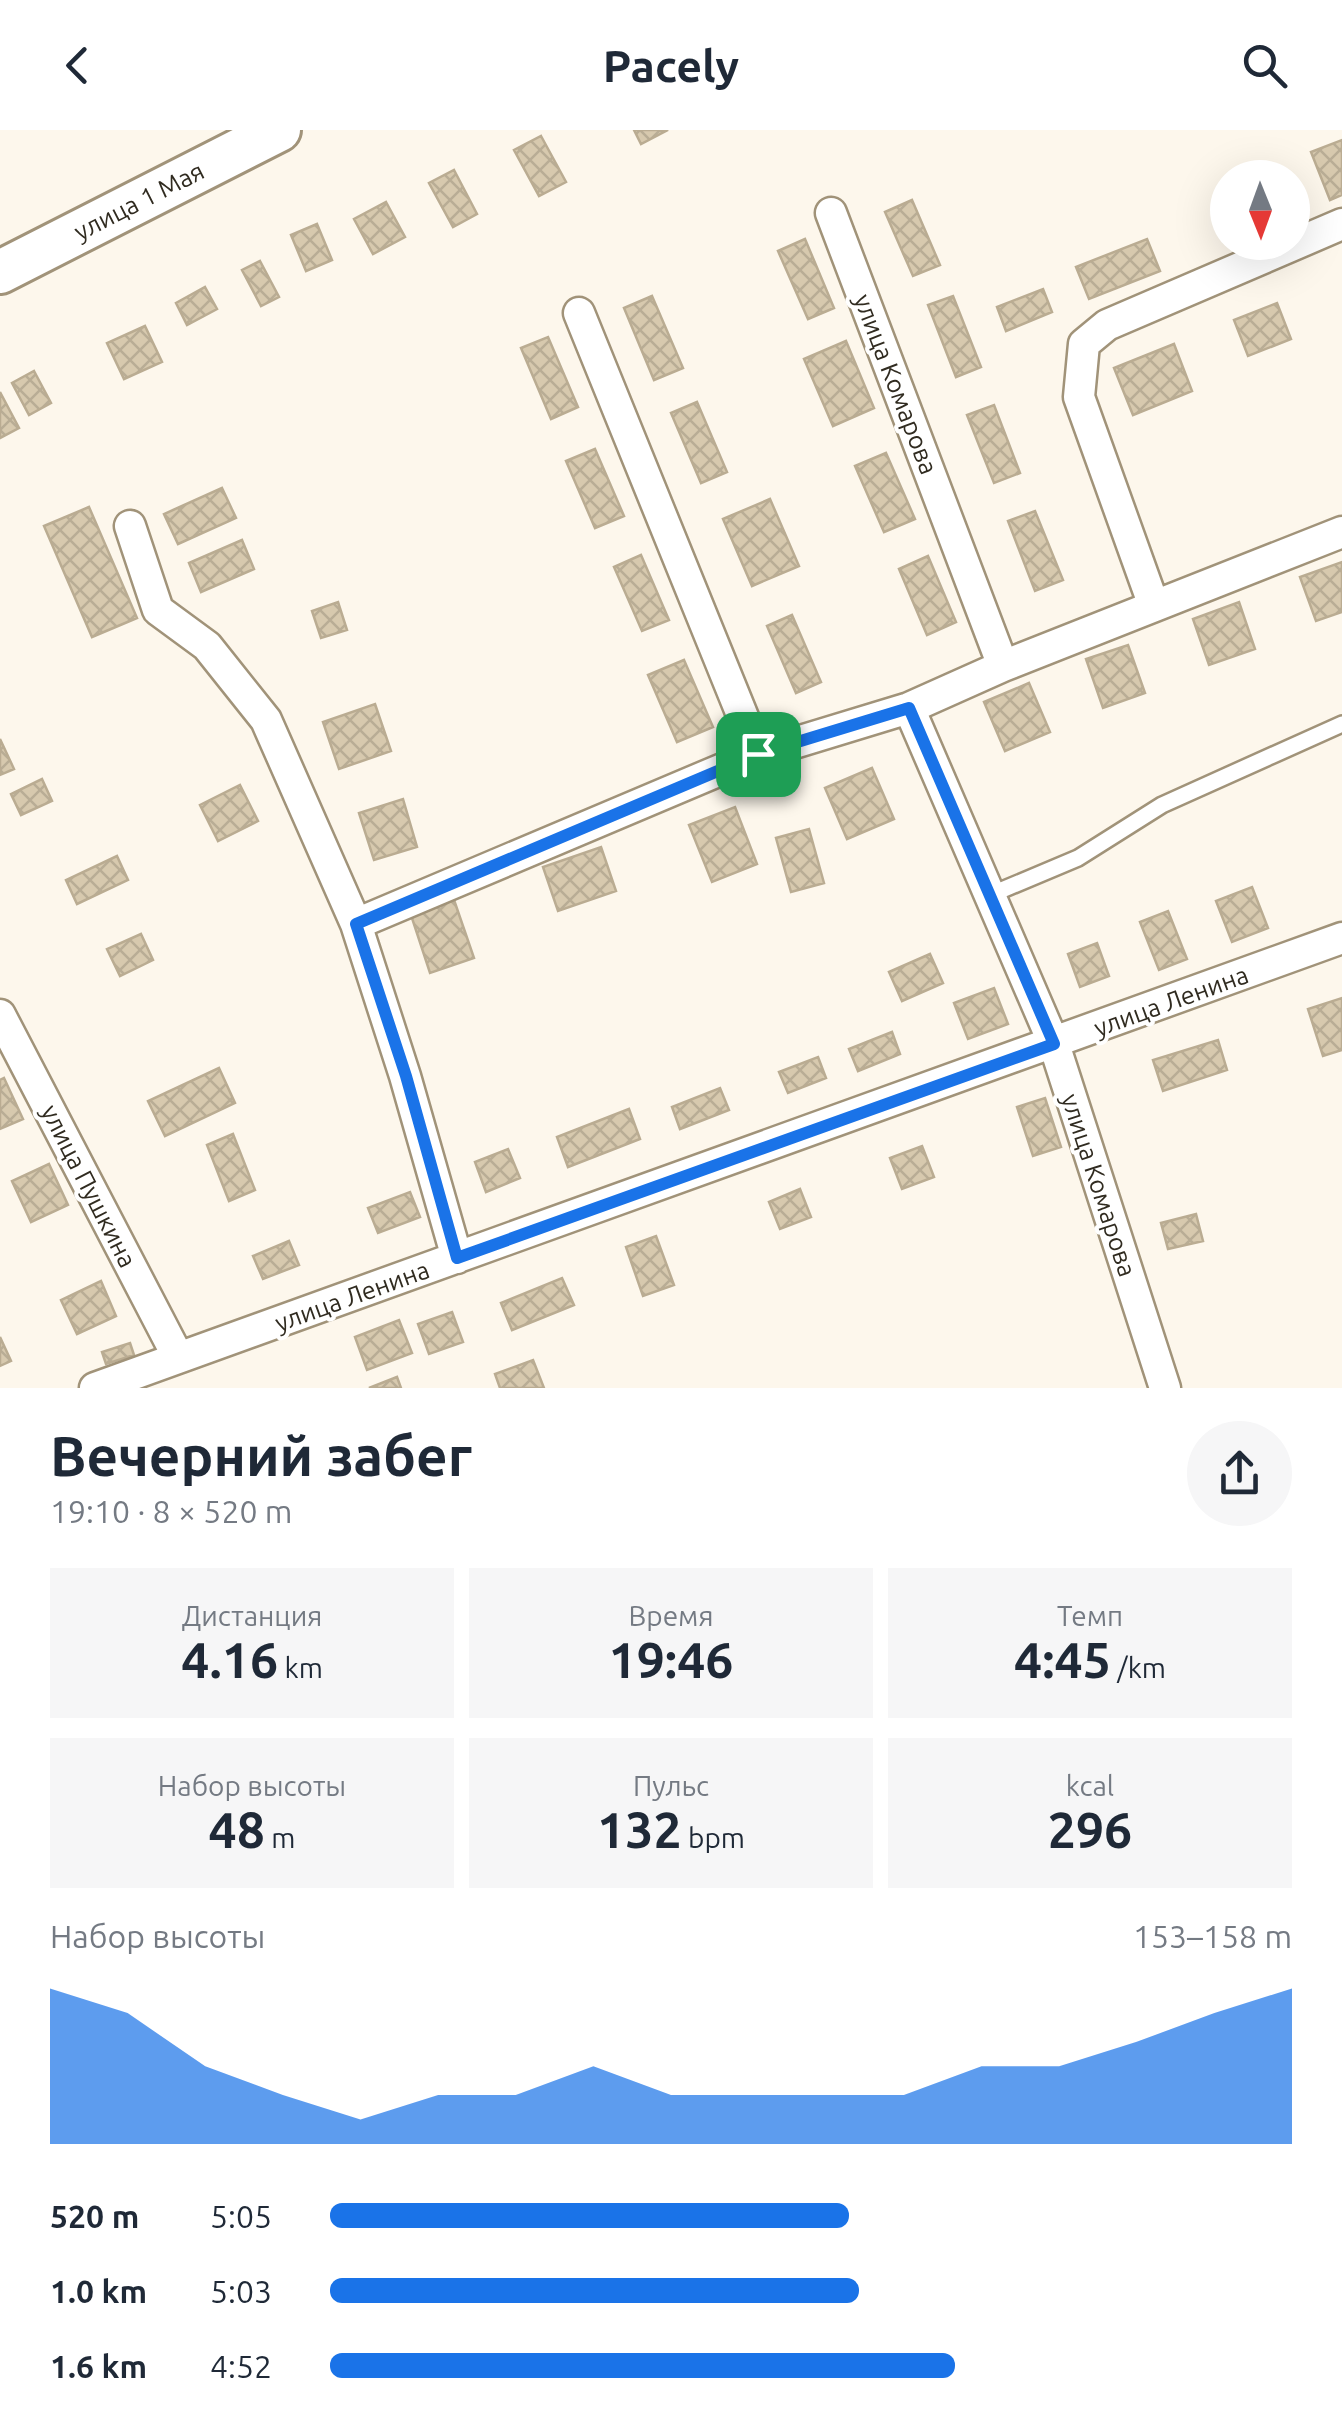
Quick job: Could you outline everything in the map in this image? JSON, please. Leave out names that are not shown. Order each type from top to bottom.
[{"type":"main road","name":"улица 1 Мая","points":[[4,261],[278,130]]},
{"type":"street","name":"улица Комарова","points":[[832,213],[1004,666]]},
{"type":"street","points":[[1154,606],[1078,397],[1084,344],[1107,325],[1342,224]]},
{"type":"street","points":[[579,313],[758,754]]},
{"type":"street","points":[[130,526],[158,610],[207,646],[266,720],[356,924],[406,1076],[457,1258]]},
{"type":"street","points":[[356,924],[758,754],[909,708],[1004,666],[1342,532]]},
{"type":"street","name":"улица Комарова","points":[[909,708],[1054,1044],[1165,1388]]},
{"type":"street","name":"улица Ленина","points":[[96,1388],[152,1378],[178,1358],[1342,938]]},
{"type":"street","name":"улица Пушкина","points":[[0,1014],[178,1358]]},
{"type":"lane","points":[[990,895],[1078,858],[1162,805],[1342,724]]},
{"type":"building","points":[[634,130],[668,130],[641,144]]},
{"type":"building","points":[[541,136],[566,182],[539,196],[514,150]]},
{"type":"building","points":[[1342,140],[1342,195],[1330,200],[1311,152]]},
{"type":"building","points":[[454,170],[477,214],[453,227],[429,183]]},
{"type":"building","points":[[912,200],[940,265],[913,276],[885,212]]},
{"type":"building","points":[[386,202],[405,237],[373,254],[354,219]]},
{"type":"building","points":[[317,224],[332,260],[306,271],[291,235]]},
{"type":"building","points":[[805,239],[834,308],[808,319],[778,251]]},
{"type":"building","points":[[1147,239],[1160,271],[1089,299],[1076,267]]},
{"type":"building","points":[[260,261],[279,297],[261,306],[242,270]]},
{"type":"building","points":[[205,287],[217,309],[187,325],[176,303]]},
{"type":"building","points":[[1043,289],[1052,312],[1006,331],[997,307]]},
{"type":"building","points":[[652,296],[683,368],[654,380],[624,308]]},
{"type":"building","points":[[953,296],[981,367],[956,377],[928,305]]},
{"type":"building","points":[[1277,303],[1291,339],[1248,356],[1234,320]]},
{"type":"building","points":[[145,326],[162,362],[124,379],[107,343]]},
{"type":"building","points":[[548,337],[578,407],[551,419],[521,348]]},
{"type":"building","points":[[846,341],[874,408],[833,426],[804,359]]},
{"type":"building","points":[[1174,344],[1192,391],[1133,415],[1114,368]]},
{"type":"building","points":[[34,371],[51,403],[29,415],[12,383]]},
{"type":"building","points":[[0,392],[19,428],[0,438]]},
{"type":"building","points":[[697,402],[727,472],[701,483],[671,413]]},
{"type":"building","points":[[994,405],[1020,473],[994,483],[967,415]]},
{"type":"building","points":[[595,449],[624,516],[595,528],[566,461]]},
{"type":"building","points":[[886,453],[915,519],[884,532],[855,466]]},
{"type":"building","points":[[222,488],[236,518],[178,544],[164,514]]},
{"type":"building","points":[[770,499],[799,566],[752,586],[723,519]]},
{"type":"building","points":[[89,507],[137,618],[92,637],[44,526]]},
{"type":"building","points":[[1035,511],[1063,580],[1035,591],[1008,521]]},
{"type":"building","points":[[242,540],[254,569],[201,592],[189,563]]},
{"type":"building","points":[[641,555],[669,620],[642,631],[614,567]]},
{"type":"building","points":[[928,556],[956,622],[927,635],[899,569]]},
{"type":"building","points":[[1342,562],[1342,612],[1316,621],[1300,577]]},
{"type":"building","points":[[338,602],[347,630],[321,638],[312,611]]},
{"type":"building","points":[[1239,602],[1255,649],[1209,665],[1193,619]]},
{"type":"building","points":[[792,615],[821,682],[796,693],[767,626]]},
{"type":"building","points":[[1128,645],[1145,693],[1103,708],[1086,659]]},
{"type":"building","points":[[684,660],[713,727],[677,742],[648,675]]},
{"type":"building","points":[[1029,683],[1050,732],[1005,751],[984,702]]},
{"type":"building","points":[[375,704],[391,751],[339,769],[323,722]]},
{"type":"building","points":[[0,739],[14,769],[0,775]]},
{"type":"building","points":[[872,768],[894,819],[847,839],[825,788]]},
{"type":"building","points":[[42,779],[52,801],[21,815],[11,794]]},
{"type":"building","points":[[240,785],[258,821],[218,841],[200,805]]},
{"type":"building","points":[[403,799],[417,847],[374,860],[359,813]]},
{"type":"building","points":[[735,807],[757,864],[712,882],[689,825]]},
{"type":"building","points":[[809,829],[824,883],[791,892],[776,838]]},
{"type":"building","points":[[601,847],[616,891],[558,911],[543,867]]},
{"type":"building","points":[[117,856],[128,880],[77,904],[66,880]]},
{"type":"building","points":[[1252,887],[1268,928],[1232,942],[1216,901]]},
{"type":"building","points":[[453,897],[474,958],[430,973],[410,912]]},
{"type":"building","points":[[1168,911],[1187,959],[1159,970],[1140,922]]},
{"type":"building","points":[[141,934],[153,960],[120,976],[107,949]]},
{"type":"building","points":[[1097,943],[1109,976],[1080,987],[1068,954]]},
{"type":"building","points":[[930,954],[943,983],[902,1001],[889,972]]},
{"type":"building","points":[[994,988],[1008,1024],[968,1039],[954,1003]]},
{"type":"building","points":[[1342,998],[1342,1050],[1323,1056],[1308,1009]]},
{"type":"building","points":[[892,1032],[900,1054],[858,1071],[849,1049]]},
{"type":"building","points":[[1218,1040],[1227,1070],[1163,1091],[1153,1060]]},
{"type":"building","points":[[818,1057],[826,1078],[788,1093],[779,1072]]},
{"type":"building","points":[[219,1068],[235,1103],[165,1136],[148,1101]]},
{"type":"building","points":[[4,1078],[23,1119],[0,1129],[0,1080]]},
{"type":"building","points":[[720,1088],[729,1110],[680,1129],[672,1107]]},
{"type":"building","points":[[1045,1098],[1061,1147],[1033,1156],[1017,1107]]},
{"type":"building","points":[[629,1109],[640,1139],[568,1167],[557,1137]]},
{"type":"building","points":[[233,1134],[255,1190],[229,1201],[207,1145]]},
{"type":"building","points":[[922,1146],[934,1177],[902,1189],[890,1158]]},
{"type":"building","points":[[508,1149],[520,1178],[486,1192],[475,1162]]},
{"type":"building","points":[[49,1164],[68,1205],[31,1222],[12,1181]]},
{"type":"building","points":[[800,1189],[811,1217],[780,1229],[769,1202]]},
{"type":"building","points":[[410,1192],[420,1217],[378,1233],[368,1208]]},
{"type":"building","points":[[1196,1214],[1203,1241],[1168,1249],[1161,1223]]},
{"type":"building","points":[[656,1236],[674,1285],[643,1296],[626,1247]]},
{"type":"building","points":[[289,1241],[299,1265],[263,1279],[253,1256]]},
{"type":"building","points":[[562,1278],[574,1305],[512,1330],[501,1303]]},
{"type":"building","points":[[101,1281],[116,1316],[77,1334],[61,1300]]},
{"type":"building","points":[[452,1312],[463,1342],[429,1354],[418,1324]]},
{"type":"building","points":[[399,1320],[412,1353],[367,1370],[355,1337]]},
{"type":"building","points":[[0,1337],[11,1361],[0,1366]]},
{"type":"building","points":[[130,1343],[134,1355],[106,1364],[102,1352]]},
{"type":"building","points":[[533,1360],[544,1388],[500,1388],[495,1374]]},
{"type":"building","points":[[397,1377],[401,1388],[369,1388]]},
{"type":"route","points":[[909,708],[1054,1044],[457,1258],[406,1076],[356,924],[758,754],[909,708]]}]
